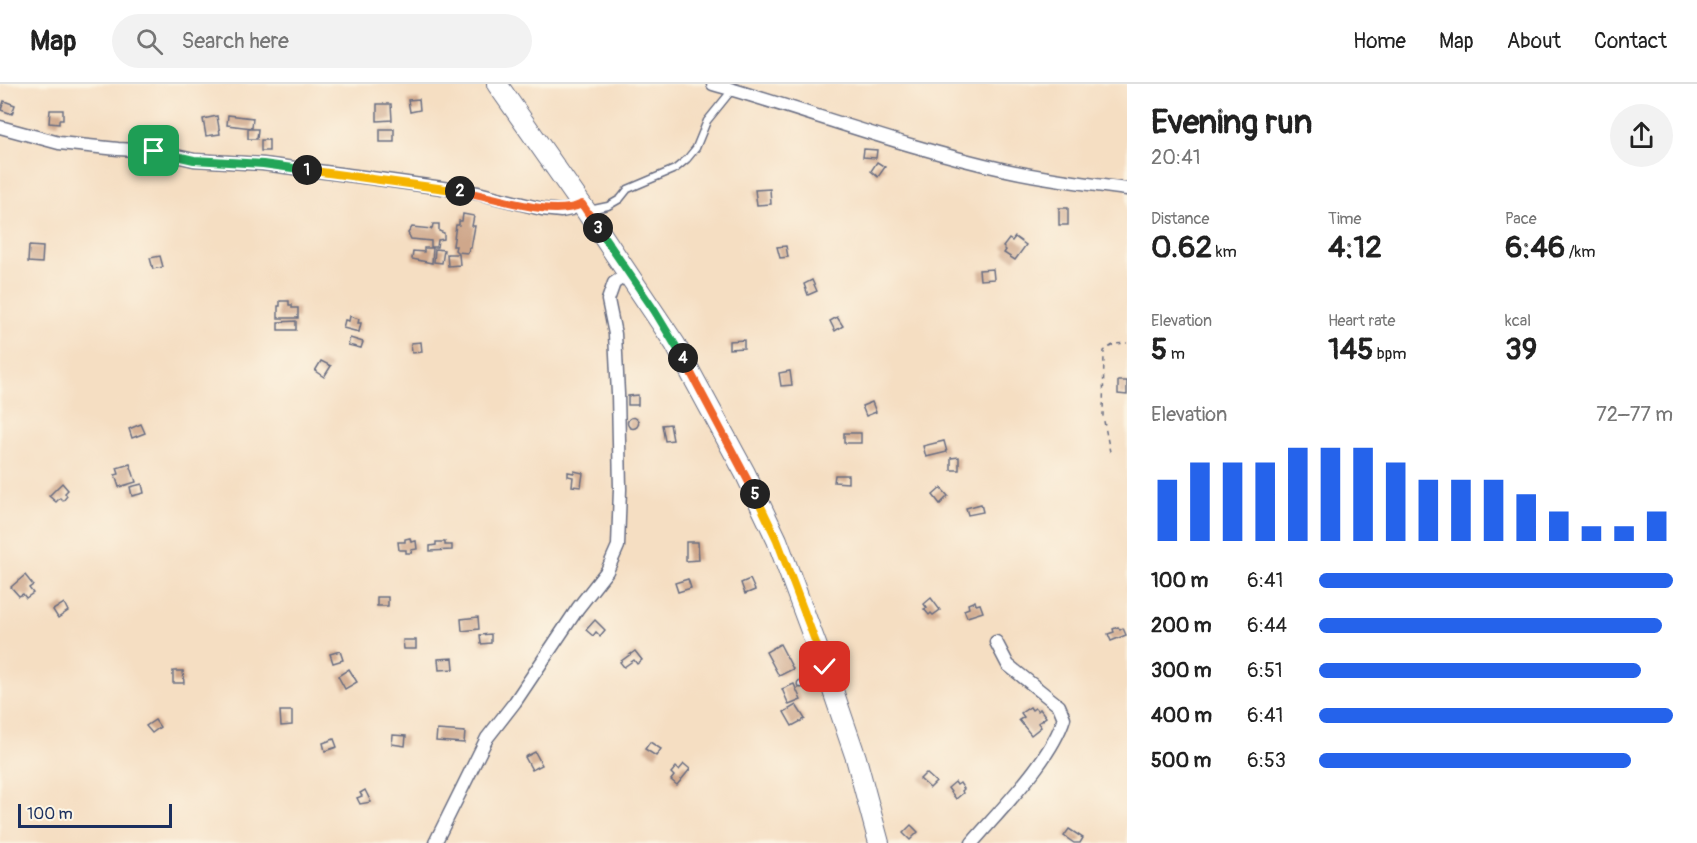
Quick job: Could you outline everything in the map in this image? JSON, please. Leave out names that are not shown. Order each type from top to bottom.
[{"type":"main road","points":[[497,84],[584,207],[675,344],[745,473],[777,540],[829,679],[859,767],[879,843]]},
{"type":"street","points":[[713,84],[801,109],[899,142],[969,161],[1045,178],[1127,189]]},
{"type":"street","points":[[0,127],[58,143],[154,151],[194,160],[263,164],[371,178],[478,193],[561,211],[584,207]]},
{"type":"street","points":[[435,843],[487,738],[515,702],[578,608],[607,572],[618,546],[620,489],[618,394],[615,334],[608,300],[614,283],[629,273]]},
{"type":"street","points":[[972,843],[1030,775],[1056,737],[1064,718],[1059,706],[1008,665],[996,642]]},
{"type":"lane","points":[[584,207],[608,206],[620,199],[628,189],[675,169],[696,148],[706,121],[732,89]]},
{"type":"lane","points":[[801,684],[829,679]]},
{"type":"path","points":[[1110,452],[1103,416],[1104,351],[1114,344],[1127,343]]},
{"type":"building","points":[[419,99],[420,110],[410,112],[408,100]]},
{"type":"building","points":[[4,101],[15,105],[12,114],[1,110]]},
{"type":"building","points":[[377,104],[391,104],[392,120],[377,121]]},
{"type":"building","points":[[50,110],[63,110],[63,120],[59,120],[59,124],[49,123]]},
{"type":"building","points":[[228,115],[253,118],[252,128],[227,125]]},
{"type":"building","points":[[217,116],[220,134],[206,136],[203,119]]},
{"type":"building","points":[[248,129],[258,129],[257,139],[248,139]]},
{"type":"building","points":[[380,129],[394,129],[394,142],[380,142]]},
{"type":"building","points":[[261,140],[269,140],[269,151],[261,151]]},
{"type":"building","points":[[864,149],[877,150],[876,158],[863,157]]},
{"type":"building","points":[[877,162],[885,167],[878,177],[871,171]]},
{"type":"building","points":[[770,189],[771,204],[757,205],[755,190]]},
{"type":"building","points":[[1059,208],[1068,208],[1068,225],[1059,225]]},
{"type":"building","points":[[463,214],[474,216],[472,226],[475,226],[468,253],[457,252],[456,246],[453,246],[456,225],[462,221]]},
{"type":"building","points":[[433,224],[439,224],[439,231],[444,233],[444,239],[438,240],[437,247],[431,247],[431,241],[411,239],[408,233],[412,227],[432,229]]},
{"type":"building","points":[[1015,237],[1026,245],[1015,260],[1004,253],[1006,250],[1003,247],[1009,239],[1012,241]]},
{"type":"building","points":[[29,246],[43,247],[42,263],[28,262]]},
{"type":"building","points":[[786,246],[788,257],[780,258],[777,247]]},
{"type":"building","points":[[424,248],[433,248],[432,263],[412,259],[413,251],[424,252]]},
{"type":"building","points":[[435,249],[444,250],[442,263],[434,262]]},
{"type":"building","points":[[447,254],[459,254],[460,265],[448,266]]},
{"type":"building","points":[[160,256],[163,267],[153,269],[150,258]]},
{"type":"building","points":[[993,269],[994,279],[980,280],[979,270]]},
{"type":"building","points":[[812,280],[817,291],[808,295],[804,284]]},
{"type":"building","points":[[280,301],[289,301],[292,308],[298,308],[298,318],[278,318]]},
{"type":"building","points":[[350,316],[359,319],[358,323],[361,323],[359,332],[343,328],[345,320],[349,321]]},
{"type":"building","points":[[837,317],[843,326],[835,331],[830,321]]},
{"type":"building","points":[[296,321],[296,330],[278,330],[278,322]]},
{"type":"building","points":[[350,338],[363,342],[361,348],[348,345]]},
{"type":"building","points":[[744,340],[744,348],[729,349],[729,341]]},
{"type":"building","points":[[421,342],[422,352],[412,353],[411,343]]},
{"type":"building","points":[[321,361],[331,366],[324,377],[315,371]]},
{"type":"building","points":[[790,371],[792,385],[781,386],[779,373]]},
{"type":"building","points":[[1118,381],[1127,381],[1127,395],[1118,394]]},
{"type":"building","points":[[638,395],[638,405],[628,405],[628,396]]},
{"type":"building","points":[[872,402],[876,412],[866,416],[862,406]]},
{"type":"building","points":[[633,418],[637,419],[637,427],[633,428],[629,427],[628,423],[629,419]]},
{"type":"building","points":[[141,424],[145,433],[132,438],[129,429]]},
{"type":"building","points":[[670,424],[673,440],[665,441],[662,425]]},
{"type":"building","points":[[844,433],[861,433],[861,443],[844,443]]},
{"type":"building","points":[[944,441],[947,452],[926,457],[923,446]]},
{"type":"building","points":[[959,457],[959,470],[951,470],[951,458]]},
{"type":"building","points":[[130,464],[136,482],[119,487],[115,475],[119,474],[117,468]]},
{"type":"building","points":[[574,471],[583,473],[581,487],[572,486],[573,477],[568,476],[568,472],[574,473]]},
{"type":"building","points":[[835,475],[848,475],[848,483],[834,482]]},
{"type":"building","points":[[62,483],[68,490],[65,493],[67,496],[63,501],[60,498],[56,502],[49,496]]},
{"type":"building","points":[[142,484],[144,493],[132,496],[130,487]]},
{"type":"building","points":[[941,488],[948,496],[940,504],[933,495]]},
{"type":"building","points":[[981,504],[983,512],[968,515],[966,508]]},
{"type":"building","points":[[410,538],[411,542],[416,541],[417,549],[411,550],[412,553],[399,550],[398,542],[405,542],[405,539]]},
{"type":"building","points":[[436,542],[452,545],[452,550],[430,551],[430,546],[436,545]]},
{"type":"building","points":[[686,542],[698,542],[699,560],[686,561]]},
{"type":"building","points":[[25,575],[33,585],[29,588],[33,593],[26,598],[23,594],[19,596],[11,587]]},
{"type":"building","points":[[688,579],[691,588],[678,592],[675,583]]},
{"type":"building","points":[[750,579],[755,590],[745,594],[741,583]]},
{"type":"building","points":[[377,597],[388,597],[388,606],[377,606]]},
{"type":"building","points":[[931,598],[940,610],[929,615],[924,609],[927,608],[924,604]]},
{"type":"building","points":[[975,601],[976,605],[980,604],[983,612],[967,617],[964,610],[969,608],[968,604]]},
{"type":"building","points":[[64,603],[68,611],[58,618],[53,610]]},
{"type":"building","points":[[478,617],[479,629],[462,631],[461,619]]},
{"type":"building","points":[[595,620],[605,630],[600,636],[596,632],[593,636],[586,630]]},
{"type":"building","points":[[1118,627],[1120,630],[1123,628],[1126,635],[1111,641],[1108,634],[1114,632],[1113,629]]},
{"type":"building","points":[[491,634],[491,643],[481,644],[480,635]]},
{"type":"building","points":[[403,640],[416,640],[416,649],[404,649]]},
{"type":"building","points":[[780,644],[793,669],[779,676],[766,652]]},
{"type":"building","points":[[340,651],[343,660],[333,663],[330,654]]},
{"type":"building","points":[[635,651],[642,660],[637,664],[634,660],[624,667],[620,662]]},
{"type":"building","points":[[453,658],[454,669],[439,670],[438,659]]},
{"type":"building","points":[[349,669],[357,682],[345,689],[338,676]]},
{"type":"building","points":[[173,671],[183,671],[184,683],[173,683]]},
{"type":"building","points":[[794,684],[801,700],[789,705],[782,689]]},
{"type":"building","points":[[796,705],[805,719],[792,726],[784,712]]},
{"type":"building","points":[[1030,707],[1032,710],[1040,709],[1046,717],[1038,723],[1041,727],[1031,735],[1019,720],[1024,717],[1021,713]]},
{"type":"building","points":[[280,711],[292,711],[292,725],[281,726]]},
{"type":"building","points":[[155,720],[160,727],[152,733],[146,726]]},
{"type":"building","points":[[437,730],[465,732],[464,743],[436,741]]},
{"type":"building","points":[[393,735],[406,736],[405,746],[392,744]]},
{"type":"building","points":[[334,739],[337,747],[325,751],[323,743]]},
{"type":"building","points":[[650,742],[661,749],[656,756],[645,749]]},
{"type":"building","points":[[535,752],[542,765],[532,770],[525,757]]},
{"type":"building","points":[[684,764],[690,769],[677,785],[671,780],[674,776],[671,773],[676,767],[679,770]]},
{"type":"building","points":[[926,773],[936,782],[930,788],[920,779]]},
{"type":"building","points":[[955,782],[957,785],[960,783],[964,789],[956,799],[948,788]]},
{"type":"building","points":[[365,790],[371,802],[360,804],[357,798],[362,796],[360,793]]},
{"type":"building","points":[[911,825],[918,832],[910,840],[903,833]]},
{"type":"building","points":[[1069,829],[1083,838],[1080,843],[1074,843],[1064,836]]},
{"type":"route","points":[[154,151],[194,160],[263,164],[478,193],[561,211],[582,204],[675,344],[745,473],[777,540],[825,667]]}]
